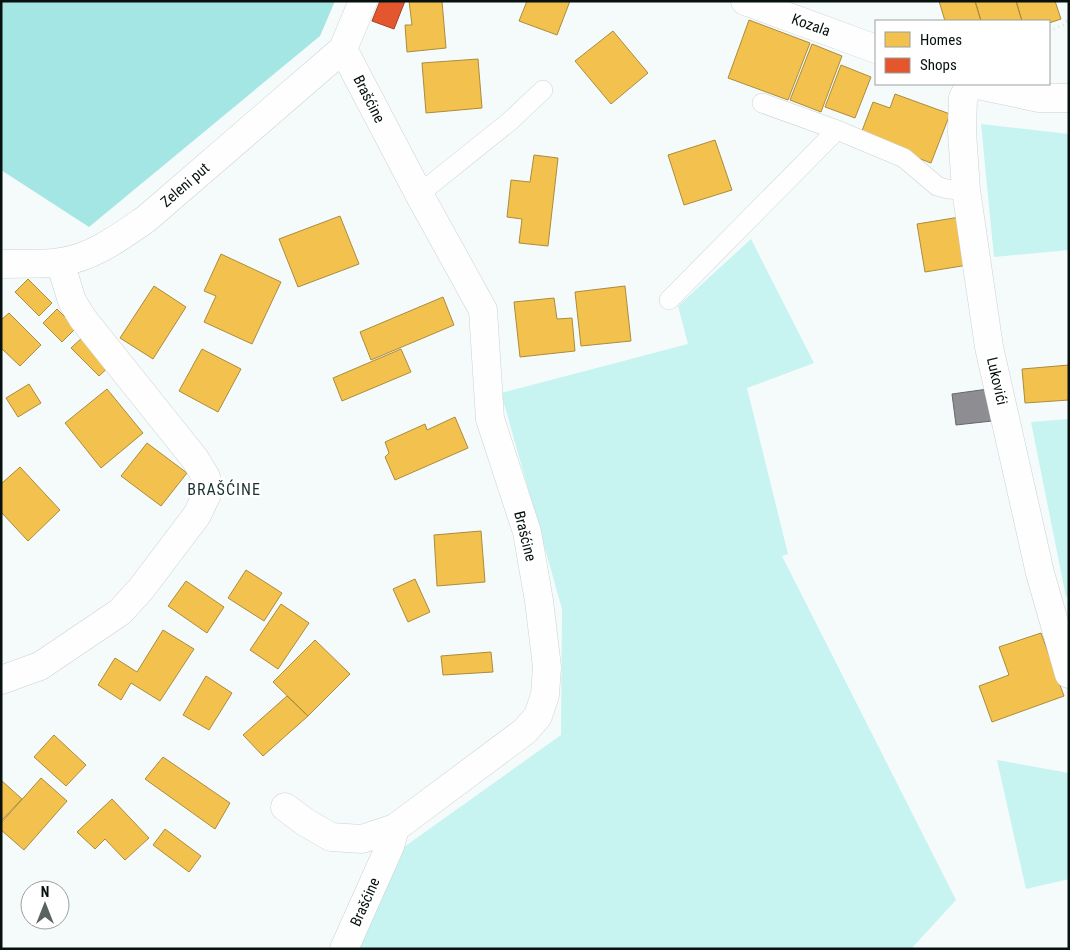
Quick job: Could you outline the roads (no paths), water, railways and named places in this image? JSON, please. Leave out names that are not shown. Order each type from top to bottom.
[{"type":"street","points":[[344,50],[363,1]]},
{"type":"street","name":"Kozala","points":[[745,1],[875,49]]},
{"type":"street","name":"Brašćine","points":[[285,807],[305,822],[331,837],[362,839],[395,828],[525,731],[538,716],[544,695],[547,667],[539,601],[527,532],[490,419],[483,310],[419,194],[344,50]]},
{"type":"street","name":"Zeleni put","points":[[1,264],[60,262],[110,244],[146,219],[344,50]]},
{"type":"street","name":"Lukovići","points":[[970,85],[963,98],[962,132],[966,190],[989,347],[1040,572],[1069,674]]},
{"type":"street","points":[[976,85],[1039,98],[1069,98]]},
{"type":"street","points":[[1,680],[40,666],[120,612],[197,515],[207,494],[206,477],[196,459],[83,319],[72,301],[60,262]]},
{"type":"street","name":"Brašćine","points":[[344,949],[390,846],[395,828]]},
{"type":"lane","points":[[419,194],[509,122],[543,90]]},
{"type":"lane","points":[[762,103],[837,130],[904,158],[937,186],[947,189],[966,190]]},
{"type":"lane","points":[[669,300],[837,130]]},
{"type":"district","name":"BRAŠĆINE","points":[[224,489]]}]
